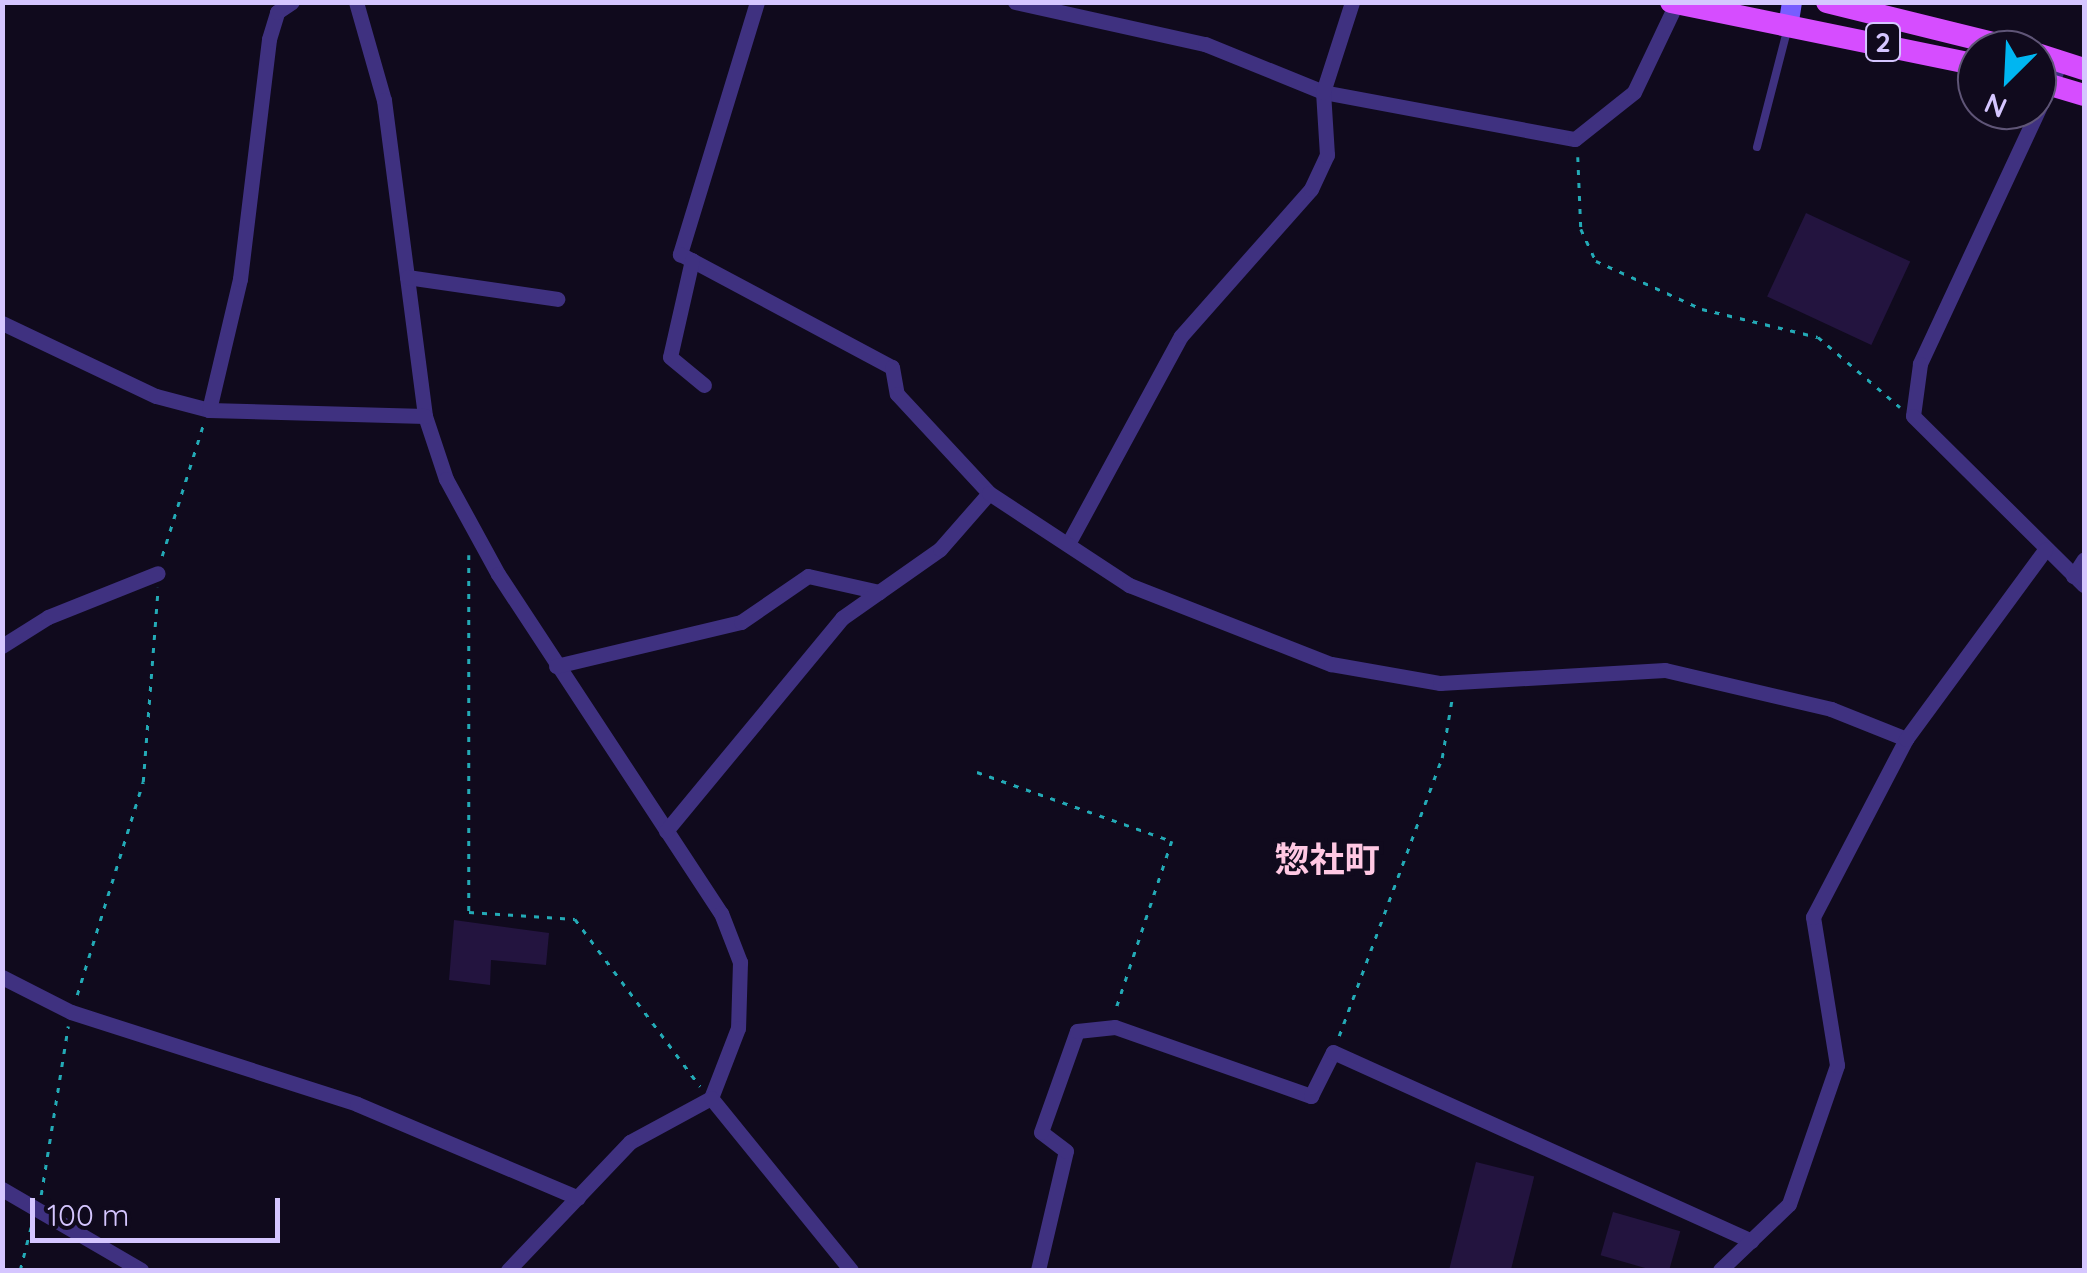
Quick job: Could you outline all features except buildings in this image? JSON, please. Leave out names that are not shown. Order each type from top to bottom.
[{"type":"main road","name":"2","points":[[1827,2],[1957,34]]},
{"type":"main road","name":"2","points":[[1675,3],[1791,12],[1957,59]]},
{"type":"main road","points":[[2057,60],[2084,68]]},
{"type":"main road","points":[[2057,86],[2084,95]]},
{"type":"street","points":[[209,410],[240,278],[269,39],[277,12],[292,2]]},
{"type":"street","points":[[356,2],[384,100],[425,416],[469,524],[556,666],[721,913],[740,962],[738,1028],[711,1098],[630,1142],[508,1270]]},
{"type":"street","points":[[757,2],[680,254],[892,367],[897,394],[989,493],[1130,585],[1220,626],[1331,664],[1455,682],[1665,670],[1831,709],[1906,740]]},
{"type":"street","points":[[1015,2],[1205,44],[1324,92],[1534,137],[1577,138],[1634,92],[1675,3]]},
{"type":"street","points":[[1068,542],[1181,336],[1310,189],[1327,155],[1324,92],[1352,2]]},
{"type":"street","points":[[2057,66],[2061,61]]},
{"type":"street","points":[[2023,130],[1920,364],[1913,416],[2079,581],[2084,559]]},
{"type":"street","points":[[692,260],[670,357],[704,385]]},
{"type":"street","points":[[407,277],[557,299]]},
{"type":"street","points":[[2,323],[156,396],[209,410],[425,416]]},
{"type":"street","points":[[666,831],[842,618],[940,550],[989,493]]},
{"type":"street","points":[[1720,1270],[1789,1204],[1837,1065],[1812,917],[1906,740],[2045,550]]},
{"type":"street","points":[[2,646],[48,616],[158,573]]},
{"type":"street","points":[[556,666],[741,622],[808,576],[879,592]]},
{"type":"street","points":[[2,977],[71,1012],[269,1070],[578,1198]]},
{"type":"street","points":[[1038,1270],[1066,1151],[1040,1132],[1077,1031],[1110,1027],[1311,1096],[1333,1052],[1750,1241]]},
{"type":"street","points":[[711,1098],[851,1270]]},
{"type":"street","points":[[2,1189],[141,1270]]},
{"type":"lane","points":[[1757,147],[1791,12]]},
{"type":"path","points":[[1577,138],[1581,228],[1596,261],[1702,309],[1818,337],[1913,416]]},
{"type":"path","points":[[20,1270],[37,1209],[71,1012],[143,782],[158,573],[209,410]]},
{"type":"path","points":[[469,524],[469,912],[575,919],[711,1098]]},
{"type":"path","points":[[1333,1052],[1442,758],[1455,682]]},
{"type":"path","points":[[976,772],[1172,841],[1110,1027]]},
{"type":"district","name":"惣社町","points":[[1327,859]]}]
